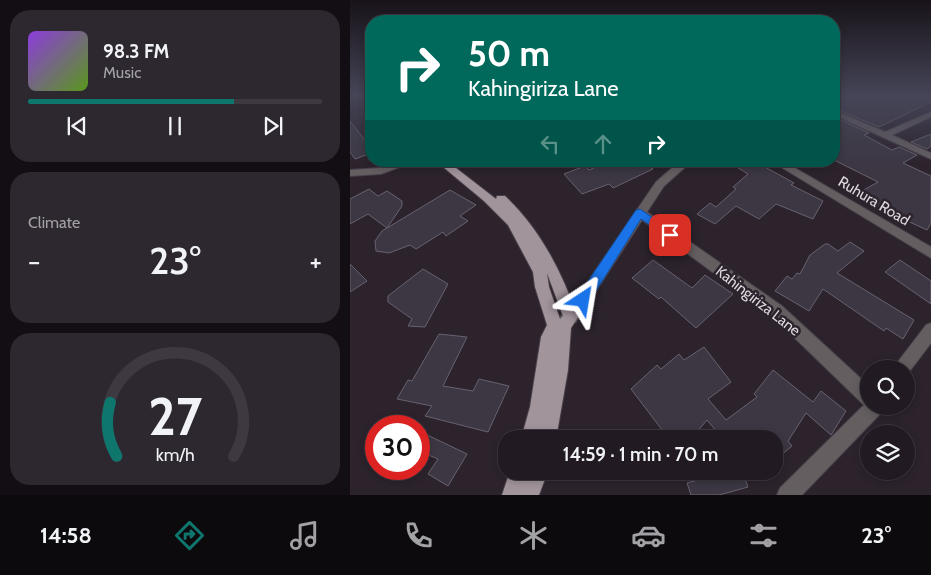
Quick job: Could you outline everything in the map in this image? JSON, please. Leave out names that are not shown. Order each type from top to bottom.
[{"type":"main road","points":[[450,167],[488,198],[512,222],[540,272],[542,287],[555,326],[549,337],[539,407],[533,430]]},
{"type":"main road","points":[[456,172],[499,198],[516,212],[532,231],[546,254],[570,317],[564,326],[559,378],[548,430]]},
{"type":"main road","points":[[512,495],[517,480]]},
{"type":"main road","points":[[529,495],[535,480]]},
{"type":"street","points":[[848,118],[931,156]]},
{"type":"street","points":[[886,135],[922,118]]},
{"type":"street","points":[[350,173],[381,171],[393,167]]},
{"type":"street","points":[[555,326],[570,317],[660,184],[679,167]]},
{"type":"street","name":"Ruhura Road","points":[[786,167],[931,253]]},
{"type":"street","name":"Kahingiriza Lane","points":[[640,213],[776,311],[860,390]]},
{"type":"street","points":[[909,360],[931,330]]},
{"type":"street","points":[[787,495],[867,415]]},
{"type":"building","points":[[858,118],[898,118],[879,127]]},
{"type":"building","points":[[840,120],[869,133],[864,135],[892,150],[899,147],[917,155],[903,163],[931,176],[931,223],[927,230],[892,214],[860,192],[878,182],[840,163]]},
{"type":"building","points":[[350,121],[365,140],[365,155],[355,159],[350,152]]},
{"type":"building","points":[[931,134],[931,146],[927,149],[911,142]]},
{"type":"building","points":[[582,167],[589,170],[596,167],[650,167],[653,169],[613,188],[609,184],[582,194],[564,174]]},
{"type":"building","points":[[737,167],[765,167],[794,183],[791,185],[823,201],[813,219],[776,204],[759,219],[736,206],[715,224],[697,214],[710,203],[716,207],[736,189],[733,187],[748,174]]},
{"type":"building","points":[[369,189],[378,196],[387,191],[402,201],[402,206],[387,228],[368,214],[350,224],[350,199]]},
{"type":"building","points":[[450,190],[476,205],[460,216],[468,221],[446,236],[443,232],[416,249],[410,245],[389,253],[376,251],[375,241],[382,231]]},
{"type":"building","points":[[850,242],[864,251],[837,273],[914,320],[903,339],[886,328],[884,331],[823,289],[809,311],[775,291],[787,276],[792,279],[797,273],[800,274],[810,255],[825,244],[838,251]]},
{"type":"building","points":[[653,260],[692,288],[705,275],[733,294],[696,328],[661,297],[659,299],[632,278]]},
{"type":"building","points":[[900,260],[931,281],[931,304],[885,272]]},
{"type":"building","points":[[350,264],[367,281],[350,292]]},
{"type":"building","points":[[423,269],[448,284],[425,327],[408,326],[412,319],[388,302],[388,296]]},
{"type":"building","points":[[439,334],[467,337],[443,386],[473,391],[479,379],[509,386],[488,432],[430,417],[430,415],[426,415],[432,406],[397,399],[408,380],[412,381]]},
{"type":"building","points":[[704,347],[731,382],[708,399],[726,420],[757,397],[754,394],[773,370],[813,402],[821,391],[846,411],[831,435],[806,413],[788,441],[792,446],[783,454],[783,430],[715,430],[707,420],[699,430],[662,430],[631,389],[657,365],[661,369],[679,354],[684,360]]},
{"type":"building","points":[[430,436],[467,454],[448,486],[430,475],[430,471],[438,459],[430,456]]},
{"type":"building","points":[[698,480],[745,480],[748,487],[719,495],[691,495],[687,483]]},
{"type":"route","points":[[583,300],[640,213],[670,235]]}]
